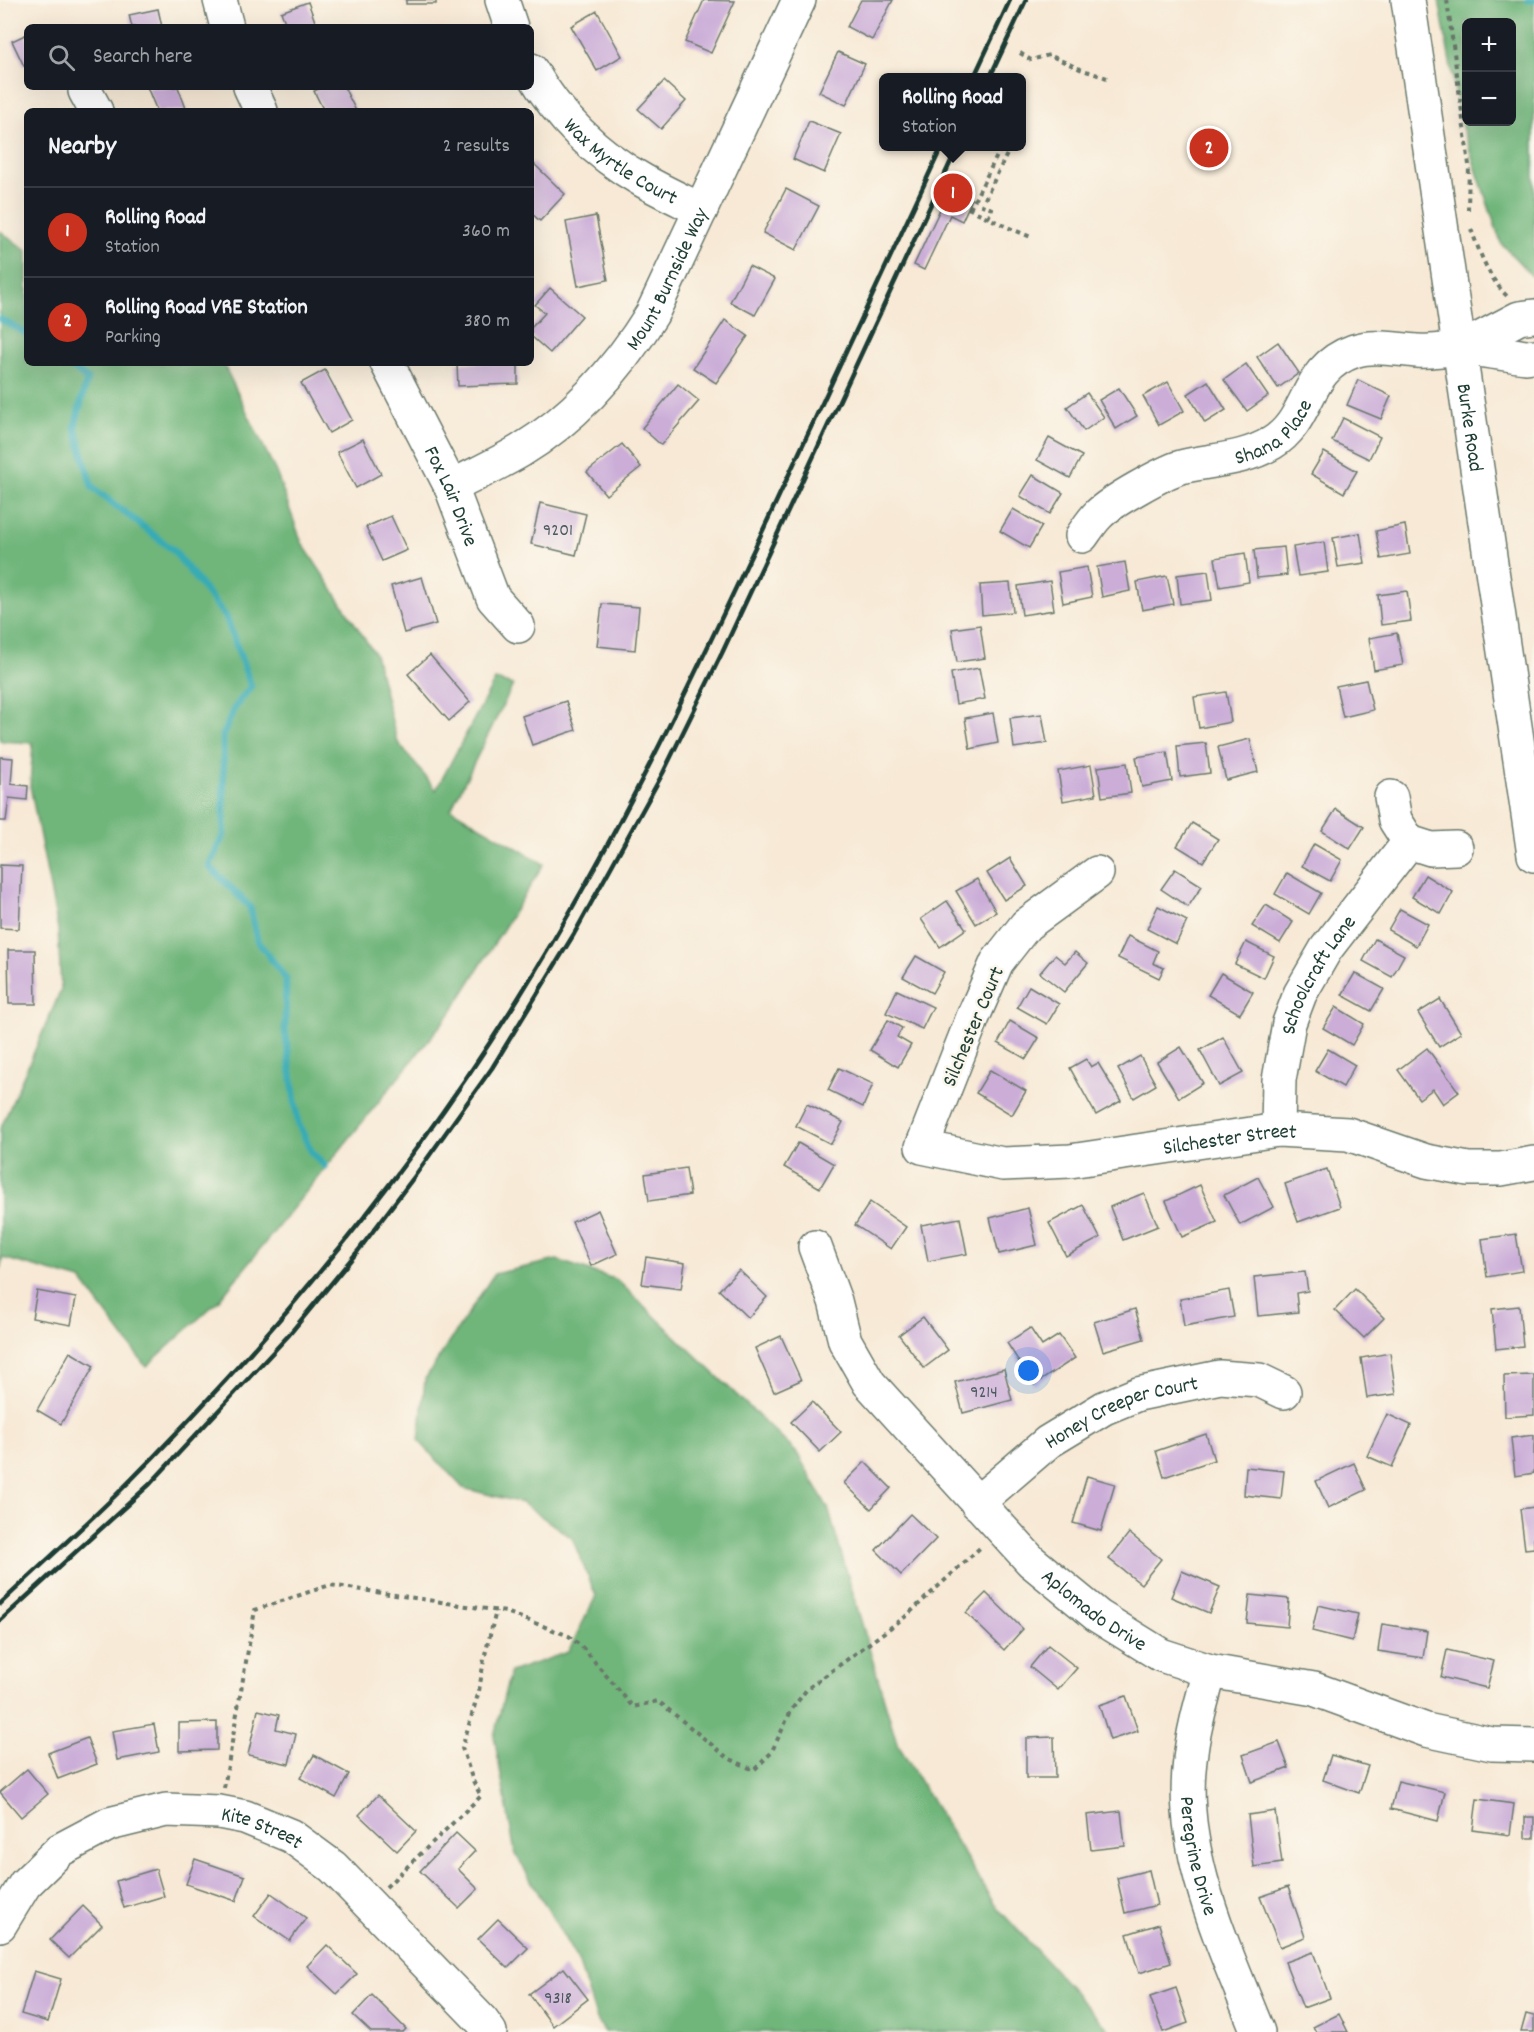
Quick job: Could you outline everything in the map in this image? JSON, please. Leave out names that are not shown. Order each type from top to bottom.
[{"type":"street","points":[[220,0],[226,24]]},
{"type":"street","points":[[502,0],[510,24]]},
{"type":"street","name":"Mount Burnside Way","points":[[451,487],[519,451],[548,432],[580,406],[610,375],[634,344],[652,314],[799,0]]},
{"type":"street","name":"Burke Road","points":[[1408,0],[1534,855]]},
{"type":"street","name":"Wax Myrtle Court","points":[[534,75],[553,104],[593,146],[643,181],[701,210]]},
{"type":"street","points":[[251,90],[260,108]]},
{"type":"street","points":[[1460,349],[1524,318]]},
{"type":"street","name":"Shana Place","points":[[1082,536],[1099,514],[1165,473],[1181,467],[1239,458],[1254,453],[1275,441],[1292,426],[1314,381],[1327,367],[1344,355],[1357,350],[1374,348],[1420,351],[1460,349]]},
{"type":"street","points":[[1460,349],[1534,356]]},
{"type":"street","name":"Fox Lair Drive","points":[[389,366],[451,487],[493,598],[518,626]]},
{"type":"street","points":[[1390,797],[1395,820],[1409,842],[1431,849],[1456,848]]},
{"type":"street","name":"Schoolcraft Lane","points":[[1278,1130],[1279,1080],[1289,1023],[1300,993],[1326,949],[1409,842]]},
{"type":"street","name":"Silchester Court","points":[[922,1147],[997,962],[1026,925],[1097,873]]},
{"type":"street","name":"Silchester Street","points":[[922,1147],[1003,1164],[1070,1161],[1278,1130],[1348,1134],[1426,1161],[1468,1169],[1501,1169],[1534,1163]]},
{"type":"street","name":"Aplomado Drive","points":[[815,1247],[835,1301],[845,1341],[868,1383],[1031,1561],[1098,1616],[1161,1655],[1210,1671],[1314,1689],[1426,1730],[1492,1744],[1534,1745]]},
{"type":"street","name":"Honey Creeper Court","points":[[977,1503],[1048,1442],[1104,1408],[1138,1394],[1220,1377],[1258,1380],[1284,1392]]},
{"type":"street","name":"Peregrine Drive","points":[[1210,1671],[1189,1762],[1189,1807],[1195,1853],[1210,1911],[1258,2032]]},
{"type":"street","name":"Kite Street","points":[[0,1925],[25,1884],[60,1850],[109,1824],[166,1810],[219,1812],[246,1817],[291,1836],[333,1868],[482,2021],[490,2032]]},
{"type":"path","points":[[1447,0],[1469,165],[1468,221],[1485,265],[1498,287],[1524,318]]},
{"type":"path","points":[[1020,53],[1031,60],[1049,55],[1107,78]]},
{"type":"path","points":[[970,209],[1000,151]]},
{"type":"path","points":[[988,218],[992,209],[982,205],[1009,151]]},
{"type":"path","points":[[952,200],[1031,237]]},
{"type":"path","points":[[219,1812],[255,1610],[330,1586],[506,1612],[568,1636],[583,1648],[633,1707],[658,1701],[728,1758],[754,1770],[771,1753],[792,1709],[807,1689],[905,1617],[1001,1529]]},
{"type":"path","points":[[369,1904],[482,1796],[473,1781],[462,1748],[479,1691],[496,1611]]},
{"type":"green space","points":[[1439,0],[1534,0],[1534,278],[1501,243],[1461,124]]},
{"type":"green space","points":[[0,231],[24,249],[24,366],[224,366],[276,472],[302,543],[375,654],[397,741],[436,790],[495,680],[513,685],[451,809],[544,864],[452,1011],[219,1300],[146,1367],[81,1280],[3,1258],[0,1269],[0,1130],[61,990],[58,929],[30,786],[33,743],[0,741]]},
{"type":"green space","points":[[557,1260],[617,1280],[797,1453],[828,1508],[897,1743],[994,1904],[1111,2032],[605,2032],[597,2020],[578,1961],[515,1853],[494,1736],[510,1672],[568,1652],[596,1596],[572,1538],[522,1503],[463,1488],[419,1441],[425,1379],[494,1274]]},
{"type":"building","points":[[406,0],[436,0],[436,4],[406,4]]},
{"type":"building","points":[[704,0],[735,1],[711,53],[685,42]]},
{"type":"building","points":[[861,0],[893,0],[872,40],[847,27]]},
{"type":"building","points":[[308,2],[316,24],[286,24],[281,12]]},
{"type":"building","points":[[158,9],[161,24],[131,24],[129,15]]},
{"type":"building","points":[[597,11],[622,56],[597,71],[571,26]]},
{"type":"building","points":[[24,35],[24,66],[12,41]]},
{"type":"building","points":[[838,52],[865,64],[846,105],[819,92]]},
{"type":"building","points":[[664,81],[686,101],[661,129],[638,109]]},
{"type":"building","points":[[148,90],[179,90],[186,108],[156,108]]},
{"type":"building","points":[[346,90],[354,108],[322,108],[314,91]]},
{"type":"building","points":[[809,121],[841,134],[824,173],[793,159]]},
{"type":"building","points":[[534,164],[565,194],[540,221],[534,216]]},
{"type":"building","points":[[950,188],[972,199],[962,221],[950,215],[924,270],[914,265]]},
{"type":"building","points":[[786,189],[819,206],[796,250],[763,233]]},
{"type":"building","points":[[596,216],[608,280],[578,286],[566,222]]},
{"type":"building","points":[[749,266],[775,279],[755,315],[730,302]]},
{"type":"building","points":[[550,288],[582,316],[550,353],[534,339],[534,325],[545,313],[535,305]]},
{"type":"building","points":[[725,320],[748,336],[716,383],[693,368]]},
{"type":"building","points":[[1278,342],[1299,373],[1278,388],[1257,357]]},
{"type":"building","points":[[1246,364],[1268,396],[1247,411],[1224,380]]},
{"type":"building","points":[[457,366],[518,366],[518,384],[458,386]]},
{"type":"building","points":[[325,370],[352,420],[329,433],[301,383]]},
{"type":"building","points":[[1358,380],[1391,396],[1381,419],[1347,405]]},
{"type":"building","points":[[1208,381],[1226,410],[1205,423],[1188,394]]},
{"type":"building","points":[[1168,382],[1184,411],[1159,425],[1143,396]]},
{"type":"building","points":[[678,384],[699,401],[661,445],[642,428]]},
{"type":"building","points":[[1119,388],[1137,416],[1116,429],[1099,400]]},
{"type":"building","points":[[1087,393],[1104,417],[1084,431],[1067,407]]},
{"type":"building","points":[[1343,418],[1380,437],[1369,459],[1332,441]]},
{"type":"building","points":[[1049,438],[1082,456],[1070,478],[1037,460]]},
{"type":"building","points":[[363,439],[381,474],[356,488],[337,452]]},
{"type":"building","points":[[622,444],[641,467],[606,495],[587,472]]},
{"type":"building","points":[[1324,452],[1357,471],[1344,493],[1311,474]]},
{"type":"building","points":[[1033,475],[1063,493],[1050,514],[1020,496]]},
{"type":"building","points":[[540,503],[586,514],[576,555],[531,544]]},
{"type":"building","points":[[1013,509],[1042,526],[1029,548],[1000,531]]},
{"type":"building","points":[[391,516],[407,550],[382,561],[366,527]]},
{"type":"building","points":[[1405,525],[1410,554],[1381,559],[1376,531]]},
{"type":"building","points":[[1360,533],[1365,563],[1338,567],[1333,538]]},
{"type":"building","points":[[1324,542],[1328,572],[1298,576],[1293,547]]},
{"type":"building","points":[[1284,547],[1287,575],[1257,578],[1254,550]]},
{"type":"building","points":[[1245,553],[1249,582],[1220,587],[1215,558]]},
{"type":"building","points":[[1125,562],[1130,591],[1102,597],[1097,567]]},
{"type":"building","points":[[1087,567],[1092,597],[1063,603],[1058,572]]},
{"type":"building","points":[[1208,571],[1212,600],[1180,604],[1177,575]]},
{"type":"building","points":[[1167,576],[1173,604],[1142,610],[1137,582]]},
{"type":"building","points":[[422,577],[436,624],[404,633],[391,586]]},
{"type":"building","points":[[1050,581],[1054,610],[1022,615],[1018,586]]},
{"type":"building","points":[[1010,583],[1013,612],[982,615],[980,585]]},
{"type":"building","points":[[1407,591],[1411,621],[1381,625],[1378,595]]},
{"type":"building","points":[[602,604],[639,607],[635,650],[597,646]]},
{"type":"building","points":[[980,625],[985,658],[957,662],[952,629]]},
{"type":"building","points":[[1397,633],[1403,665],[1374,670],[1369,638]]},
{"type":"building","points":[[430,655],[470,702],[449,721],[408,674]]},
{"type":"building","points":[[979,668],[985,699],[956,704],[951,673]]},
{"type":"building","points":[[1366,680],[1373,710],[1343,717],[1336,686]]},
{"type":"building","points":[[1226,692],[1231,722],[1199,728],[1194,697]]},
{"type":"building","points":[[566,701],[576,730],[532,745],[522,716]]},
{"type":"building","points":[[993,713],[998,743],[970,749],[965,718]]},
{"type":"building","points":[[1042,714],[1047,743],[1014,748],[1010,718]]},
{"type":"building","points":[[1250,739],[1258,772],[1226,780],[1218,747]]},
{"type":"building","points":[[1206,743],[1210,773],[1180,777],[1177,746]]},
{"type":"building","points":[[1167,752],[1172,781],[1142,787],[1136,757]]},
{"type":"building","points":[[0,757],[13,758],[11,784],[28,786],[27,800],[9,798],[6,821],[0,821]]},
{"type":"building","points":[[1127,763],[1131,793],[1102,797],[1098,767]]},
{"type":"building","points":[[1091,765],[1096,795],[1063,801],[1058,771]]},
{"type":"building","points":[[1336,809],[1364,827],[1350,849],[1322,831]]},
{"type":"building","points":[[1192,823],[1218,839],[1203,862],[1177,846]]},
{"type":"building","points":[[1314,844],[1342,860],[1330,881],[1302,866]]},
{"type":"building","points":[[1010,858],[1027,886],[1004,900],[987,873]]},
{"type":"building","points":[[0,865],[22,866],[19,929],[0,928]]},
{"type":"building","points":[[1175,869],[1202,886],[1188,907],[1161,889]]},
{"type":"building","points":[[1287,873],[1321,893],[1309,914],[1275,894]]},
{"type":"building","points":[[1425,875],[1453,892],[1441,914],[1412,897]]},
{"type":"building","points":[[977,879],[996,912],[976,924],[956,891]]},
{"type":"building","points":[[947,901],[966,929],[940,947],[921,919]]},
{"type":"building","points":[[1266,905],[1293,922],[1280,943],[1252,926]]},
{"type":"building","points":[[1158,906],[1187,921],[1176,944],[1147,929]]},
{"type":"building","points":[[1400,909],[1428,924],[1416,946],[1388,930]]},
{"type":"building","points":[[1128,936],[1158,951],[1153,963],[1164,968],[1159,978],[1118,958]]},
{"type":"building","points":[[1375,939],[1404,955],[1392,977],[1363,961]]},
{"type":"building","points":[[1246,942],[1274,956],[1264,978],[1235,964]]},
{"type":"building","points":[[8,950],[35,950],[36,1004],[9,1004]]},
{"type":"building","points":[[1075,952],[1088,963],[1064,992],[1040,973],[1055,955],[1065,963]]},
{"type":"building","points":[[916,956],[944,972],[932,993],[903,977]]},
{"type":"building","points":[[1221,973],[1253,992],[1240,1014],[1208,995]]},
{"type":"building","points":[[1355,973],[1384,989],[1371,1011],[1342,995]]},
{"type":"building","points":[[1029,986],[1059,1004],[1047,1024],[1017,1007]]},
{"type":"building","points":[[897,990],[933,1007],[922,1029],[886,1013]]},
{"type":"building","points":[[1440,999],[1461,1033],[1439,1047],[1418,1013]]},
{"type":"building","points":[[1336,1007],[1364,1024],[1352,1045],[1323,1028]]},
{"type":"building","points":[[888,1020],[902,1028],[897,1037],[911,1045],[898,1067],[870,1050]]},
{"type":"building","points":[[1010,1021],[1039,1038],[1026,1059],[998,1043]]},
{"type":"building","points":[[1223,1037],[1243,1073],[1219,1086],[1200,1050]]},
{"type":"building","points":[[1181,1047],[1203,1083],[1179,1098],[1157,1062]]},
{"type":"building","points":[[1427,1048],[1459,1092],[1443,1104],[1433,1089],[1419,1099],[1398,1070]]},
{"type":"building","points":[[1328,1049],[1355,1065],[1343,1087],[1315,1071]]},
{"type":"building","points":[[1140,1056],[1156,1085],[1134,1098],[1118,1069]]},
{"type":"building","points":[[1086,1059],[1091,1067],[1098,1063],[1121,1101],[1096,1115],[1070,1068]]},
{"type":"building","points":[[839,1068],[873,1084],[863,1107],[828,1090]]},
{"type":"building","points":[[990,1070],[1026,1091],[1012,1115],[976,1093]]},
{"type":"building","points":[[807,1104],[843,1122],[831,1144],[796,1126]]},
{"type":"building","points":[[798,1143],[834,1164],[820,1188],[784,1167]]},
{"type":"building","points":[[686,1168],[690,1195],[649,1201],[645,1174]]},
{"type":"building","points":[[1327,1169],[1340,1207],[1298,1222],[1285,1184]]},
{"type":"building","points":[[1258,1177],[1274,1207],[1240,1225],[1224,1195]]},
{"type":"building","points":[[1200,1185],[1217,1222],[1182,1237],[1166,1201]]},
{"type":"building","points":[[1144,1193],[1158,1226],[1123,1240],[1110,1207]]},
{"type":"building","points":[[870,1202],[906,1227],[891,1249],[855,1225]]},
{"type":"building","points":[[1083,1205],[1100,1238],[1066,1256],[1049,1223]]},
{"type":"building","points":[[1028,1208],[1037,1245],[999,1254],[990,1218]]},
{"type":"building","points":[[598,1210],[617,1254],[591,1266],[572,1222]]},
{"type":"building","points":[[960,1218],[967,1254],[928,1261],[921,1225]]},
{"type":"building","points":[[1516,1234],[1522,1271],[1487,1277],[1482,1239]]},
{"type":"building","points":[[646,1257],[685,1263],[681,1289],[642,1284]]},
{"type":"building","points":[[739,1270],[767,1297],[748,1318],[719,1290]]},
{"type":"building","points":[[1305,1272],[1308,1291],[1296,1293],[1298,1312],[1258,1316],[1254,1277]]},
{"type":"building","points":[[1355,1289],[1384,1318],[1364,1338],[1335,1310]]},
{"type":"building","points":[[1229,1290],[1234,1317],[1184,1326],[1180,1299]]},
{"type":"building","points":[[37,1291],[76,1298],[71,1325],[32,1318]]},
{"type":"building","points":[[1519,1306],[1523,1346],[1496,1349],[1492,1309]]},
{"type":"building","points":[[1135,1309],[1144,1339],[1103,1351],[1094,1322]]},
{"type":"building","points":[[923,1317],[948,1350],[924,1368],[899,1335]]},
{"type":"building","points":[[1030,1328],[1042,1346],[1059,1335],[1075,1358],[1034,1385],[1007,1343]]},
{"type":"building","points":[[781,1336],[801,1380],[774,1392],[755,1348]]},
{"type":"building","points":[[70,1352],[94,1366],[61,1424],[37,1410]]},
{"type":"building","points":[[1390,1353],[1396,1394],[1367,1398],[1361,1358]]},
{"type":"building","points":[[1004,1369],[1012,1400],[963,1413],[955,1382]]},
{"type":"building","points":[[1534,1375],[1534,1415],[1505,1417],[1504,1376]]},
{"type":"building","points":[[812,1402],[841,1432],[820,1452],[791,1422]]},
{"type":"building","points":[[1387,1414],[1411,1425],[1392,1467],[1367,1456]]},
{"type":"building","points":[[1206,1434],[1214,1460],[1164,1477],[1156,1451]]},
{"type":"building","points":[[1534,1435],[1534,1473],[1515,1476],[1511,1438]]},
{"type":"building","points":[[865,1462],[891,1488],[871,1509],[844,1483]]},
{"type":"building","points":[[1354,1463],[1366,1490],[1328,1508],[1316,1481]]},
{"type":"building","points":[[1246,1467],[1284,1471],[1281,1499],[1244,1495]]},
{"type":"building","points":[[1087,1476],[1115,1484],[1101,1531],[1073,1523]]},
{"type":"building","points":[[1534,1507],[1534,1548],[1525,1549],[1520,1509]]},
{"type":"building","points":[[910,1514],[936,1539],[901,1575],[876,1550]]},
{"type":"building","points":[[1129,1533],[1161,1559],[1141,1584],[1109,1559]]},
{"type":"building","points":[[1182,1571],[1220,1587],[1209,1613],[1171,1597]]},
{"type":"building","points":[[986,1593],[1023,1629],[1004,1650],[966,1613]]},
{"type":"building","points":[[1250,1595],[1289,1599],[1287,1627],[1247,1623]]},
{"type":"building","points":[[1318,1605],[1358,1614],[1352,1641],[1312,1631]]},
{"type":"building","points":[[1382,1624],[1427,1631],[1423,1658],[1378,1651]]},
{"type":"building","points":[[1048,1645],[1077,1668],[1058,1690],[1030,1667]]},
{"type":"building","points":[[1447,1650],[1494,1661],[1487,1688],[1441,1677]]},
{"type":"building","points":[[1126,1696],[1138,1731],[1110,1740],[1099,1705]]},
{"type":"building","points":[[258,1710],[279,1715],[276,1729],[296,1734],[289,1764],[248,1755]]},
{"type":"building","points":[[217,1722],[217,1750],[179,1751],[179,1723]]},
{"type":"building","points":[[154,1724],[159,1752],[117,1760],[112,1731]]},
{"type":"building","points":[[1054,1737],[1055,1778],[1026,1778],[1026,1738]]},
{"type":"building","points":[[87,1738],[97,1764],[58,1779],[48,1753]]},
{"type":"building","points":[[1279,1742],[1289,1768],[1252,1782],[1243,1755]]},
{"type":"building","points":[[314,1755],[349,1774],[336,1798],[300,1778]]},
{"type":"building","points":[[1331,1755],[1368,1766],[1359,1793],[1323,1780]]},
{"type":"building","points":[[27,1769],[48,1794],[21,1817],[0,1792]]},
{"type":"building","points":[[1398,1781],[1445,1792],[1438,1821],[1391,1809]]},
{"type":"building","points":[[378,1795],[416,1831],[397,1851],[359,1815]]},
{"type":"building","points":[[1477,1799],[1514,1804],[1510,1835],[1473,1830]]},
{"type":"building","points":[[1121,1811],[1125,1846],[1091,1850],[1087,1815]]},
{"type":"building","points":[[1275,1811],[1282,1863],[1254,1867],[1248,1815]]},
{"type":"building","points":[[1525,1817],[1534,1817],[1534,1838],[1525,1838]]},
{"type":"building","points":[[456,1833],[475,1851],[458,1869],[478,1889],[459,1908],[420,1871]]},
{"type":"building","points":[[195,1859],[245,1876],[236,1901],[186,1884]]},
{"type":"building","points":[[156,1869],[164,1896],[124,1908],[116,1881]]},
{"type":"building","points":[[1149,1870],[1157,1905],[1125,1913],[1117,1878]]},
{"type":"building","points":[[1288,1887],[1305,1937],[1280,1947],[1260,1897]]},
{"type":"building","points":[[271,1893],[306,1918],[290,1941],[254,1916]]},
{"type":"building","points":[[83,1906],[102,1925],[69,1958],[50,1940]]},
{"type":"building","points":[[498,1919],[528,1948],[508,1968],[478,1939]]},
{"type":"building","points":[[1159,1924],[1171,1963],[1139,1973],[1127,1934]]},
{"type":"building","points":[[327,1945],[357,1974],[337,1994],[307,1966]]},
{"type":"building","points":[[1313,1952],[1330,1998],[1303,2008],[1285,1962]]},
{"type":"building","points":[[564,1968],[588,1999],[553,2026],[529,1994]]},
{"type":"building","points":[[34,1971],[61,1979],[48,2022],[21,2014]]},
{"type":"building","points":[[1176,1988],[1188,2023],[1163,2032],[1150,1997]]},
{"type":"building","points":[[372,1995],[406,2029],[403,2032],[371,2032],[353,2015]]},
{"type":"building","points":[[1339,2014],[1348,2032],[1316,2032],[1313,2027]]},
{"type":"building","points":[[1526,2014],[1534,2016],[1534,2032],[1521,2032]]},
{"type":"waterway","points":[[1528,0],[1534,0]]},
{"type":"waterway","points":[[0,319],[24,332]]},
{"type":"waterway","points":[[71,366],[87,379],[75,426],[92,487],[173,550],[226,617],[251,686],[234,709],[223,735],[224,834],[209,866],[250,907],[257,940],[286,979],[285,1030],[298,1123],[312,1153],[325,1166]]},
{"type":"railway","points":[[976,73],[1010,0]]},
{"type":"railway","points":[[992,73],[1026,0]]},
{"type":"railway","points":[[0,1604],[116,1495],[172,1438],[280,1319],[382,1194],[476,1064],[555,938],[621,819],[683,698],[940,151]]},
{"type":"railway","points":[[0,1621],[150,1484],[288,1336],[358,1251],[492,1068],[574,934],[663,773],[723,651],[956,151]]},
{"type":"place","name":"Rolling Road VRE Station","points":[[1209,148]]},
{"type":"place","name":"Rolling Road","points":[[953,193]]}]
